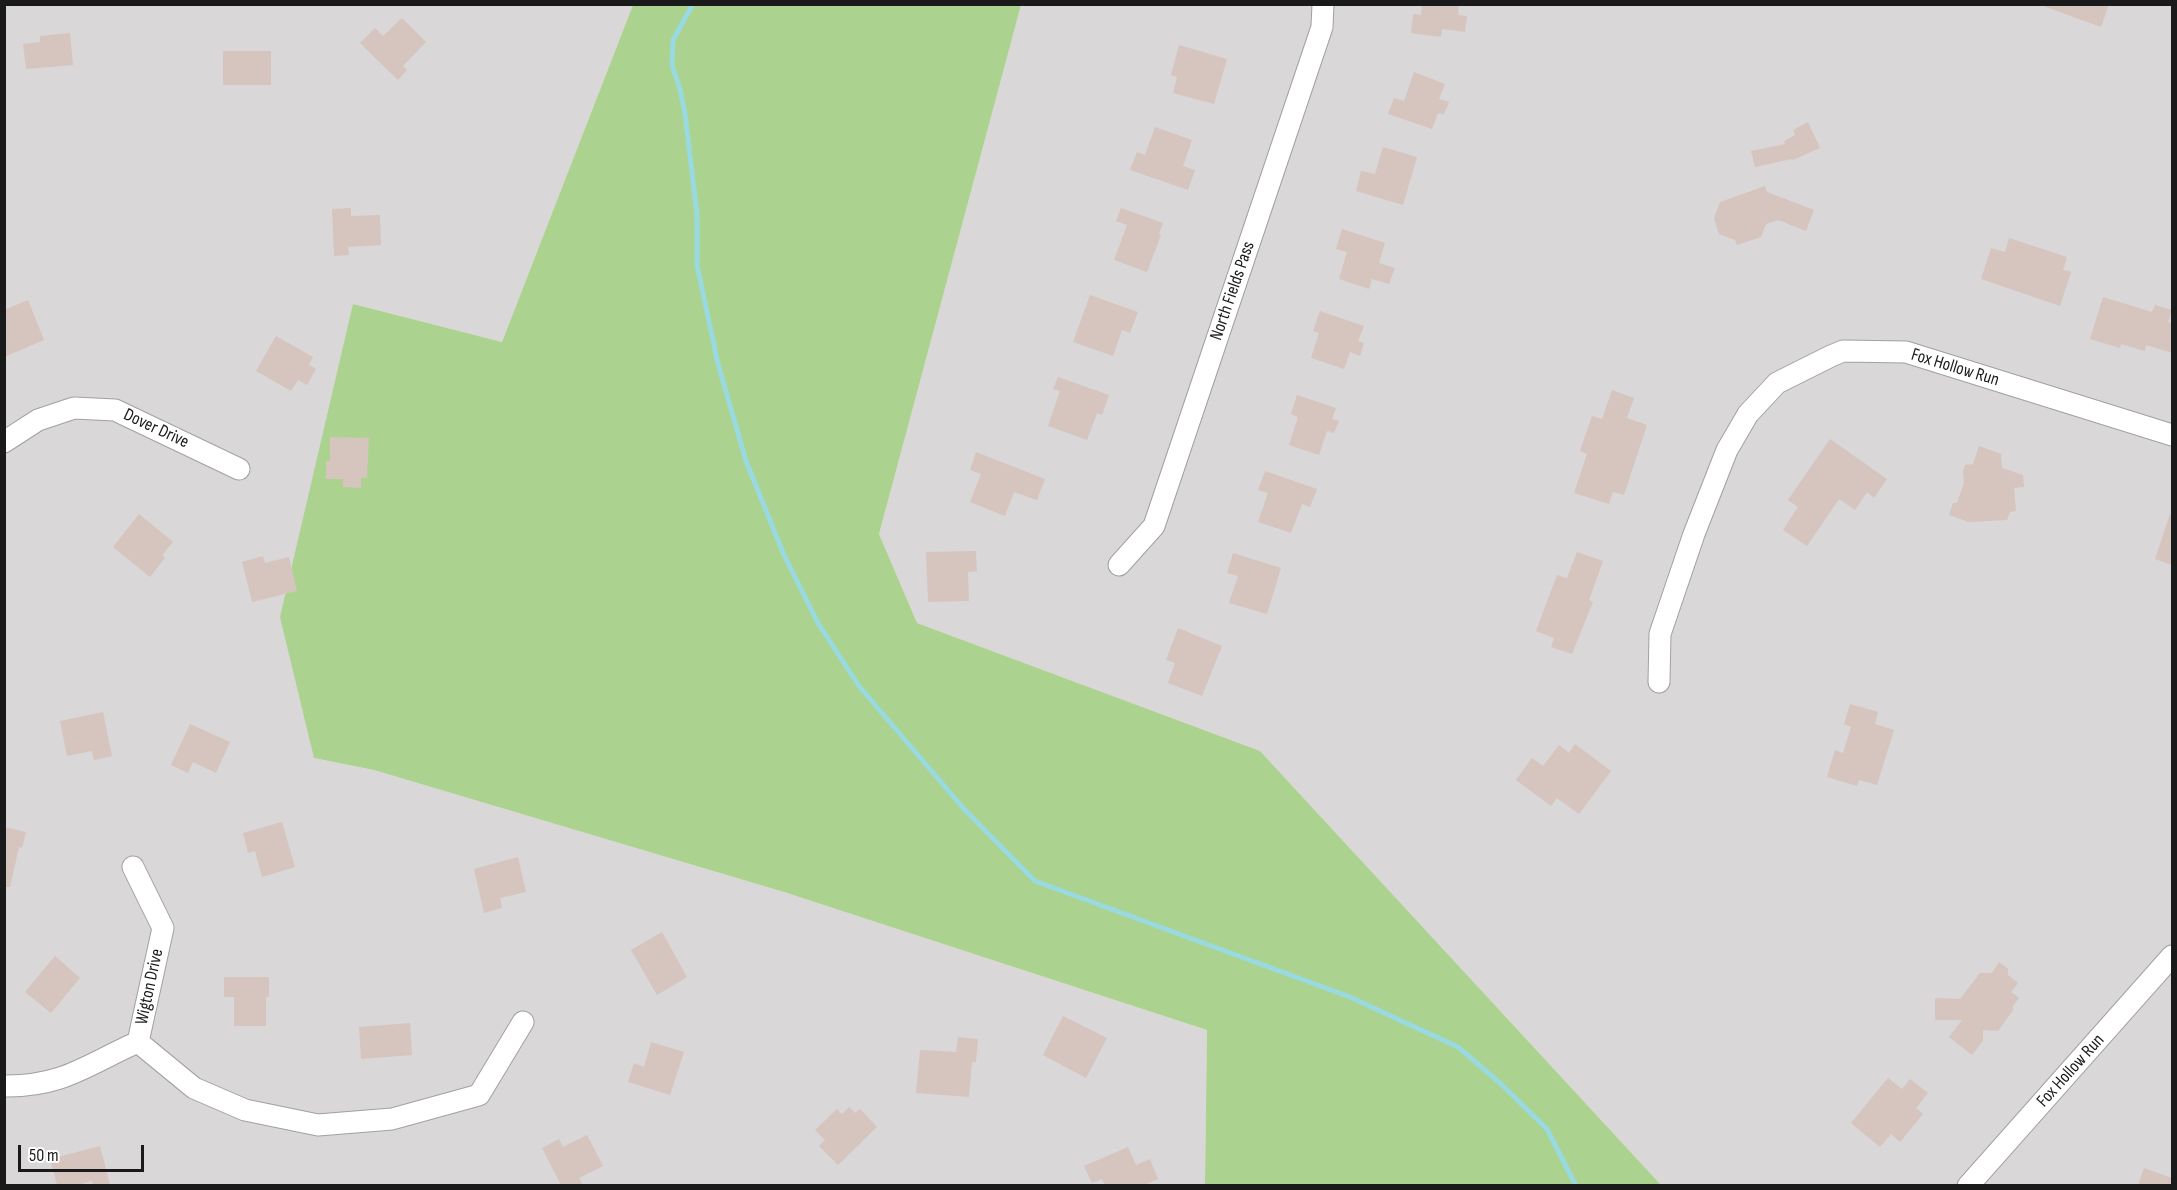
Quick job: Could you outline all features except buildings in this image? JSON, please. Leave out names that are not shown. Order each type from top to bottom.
[{"type":"street","name":"North Fields Pass","points":[[1119,565],[1154,526],[1322,27],[1323,4]]},
{"type":"street","name":"Fox Hollow Run","points":[[1659,682],[1660,634],[1694,534],[1727,450],[1748,414],[1777,383],[1831,356],[1843,351],[1906,352],[2172,435]]},
{"type":"street","name":"Dover Drive","points":[[4,442],[38,420],[74,408],[115,410],[239,469]]},
{"type":"street","name":"Wigton Drive","points":[[4,1086],[27,1086],[52,1082],[75,1074],[138,1042],[164,928],[134,867]]},
{"type":"street","name":"Fox Hollow Run","points":[[1968,1185],[2172,956]]},
{"type":"street","points":[[138,1042],[194,1088],[245,1110],[318,1125],[392,1119],[478,1095],[524,1022]]},
{"type":"shaded area","points":[[5,5],[633,5],[502,342],[353,304],[314,758],[374,770],[784,892],[1207,1030],[1205,1185],[5,1186]]},
{"type":"shaded area","points":[[1021,5],[2172,5],[2172,1185],[1661,1185],[1260,751],[917,623],[879,534]]},
{"type":"green space","points":[[633,5],[1021,5],[879,534],[917,623],[1260,751],[1661,1185],[1205,1185],[1207,1030],[784,892],[374,770],[314,758],[280,617],[353,304],[502,342]]},
{"type":"waterway","points":[[693,4],[673,40],[672,65],[685,114],[697,214],[697,265],[718,364],[746,461],[784,555],[818,623],[859,686],[964,809],[1035,881],[1350,997],[1458,1047],[1500,1083],[1547,1129],[1576,1186]]}]
